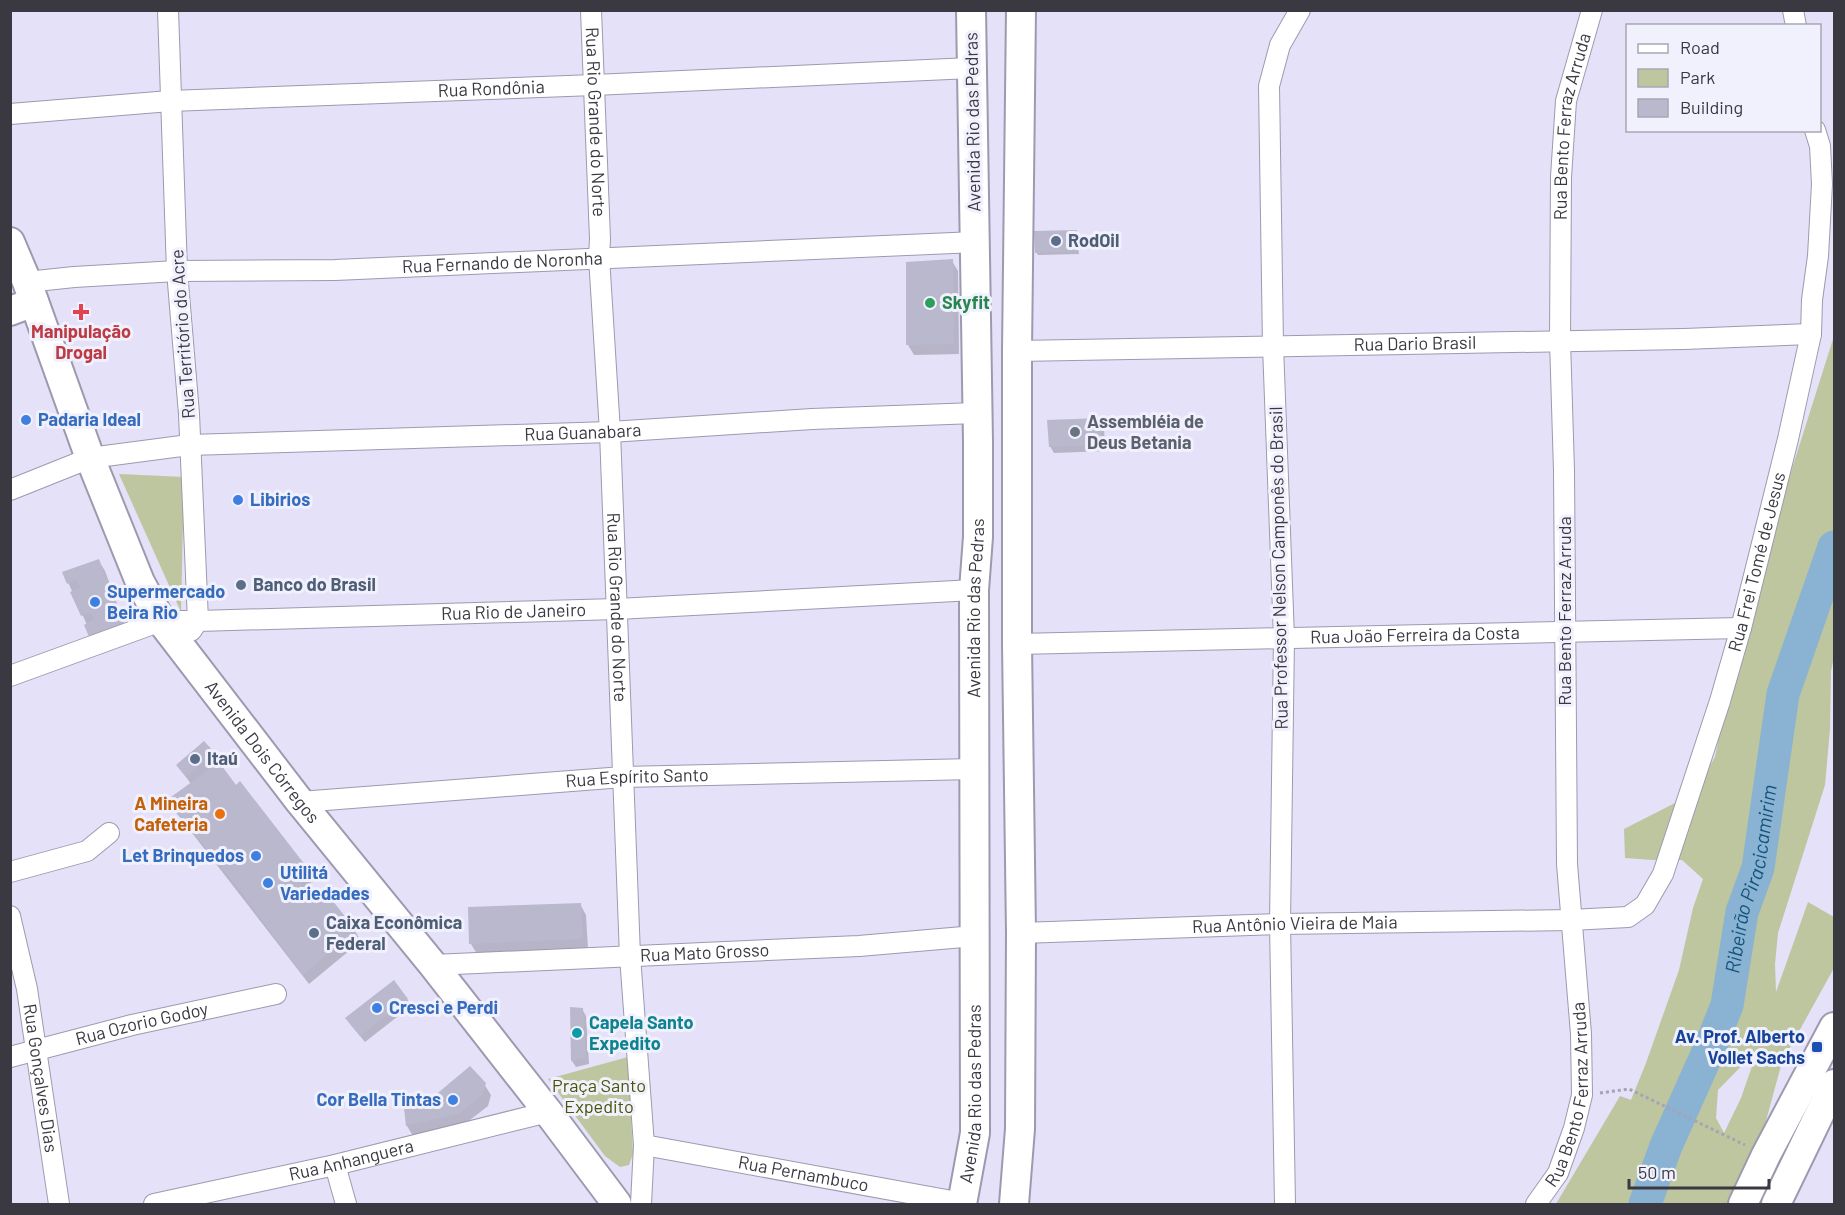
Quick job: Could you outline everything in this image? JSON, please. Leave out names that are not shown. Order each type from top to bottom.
[{"type":"main road","name":"Avenida Rio das Pedras","points":[[963,1204],[975,1133],[974,590],[978,537],[976,242],[971,10]]},
{"type":"main road","points":[[1014,1204],[1020,1129],[1017,351],[1021,10]]},
{"type":"main road","name":"Avenida Dois Córregos","points":[[10,242],[21,295],[140,582],[161,621],[300,802],[433,965],[548,1112],[617,1204]]},
{"type":"main road","points":[[974,590],[986,580],[998,580],[1003,586],[1007,594],[1017,644]]},
{"type":"main road","points":[[1743,1204],[1766,1155],[1834,1027]]},
{"type":"main road","points":[[1776,1204],[1834,1084]]},
{"type":"street","name":"Rua Território do Acre","points":[[168,10],[177,271],[189,414],[198,621]]},
{"type":"street","name":"Rua Rio Grande do Norte","points":[[591,10],[599,257],[610,432],[630,956],[644,1145],[642,1204]]},
{"type":"street","name":"Rua Professor Nelson Camponês do Brasil","points":[[1284,1204],[1280,924],[1284,638],[1273,346],[1269,86],[1280,45],[1300,10]]},
{"type":"street","name":"Rua Bento Ferraz Arruda","points":[[1536,1204],[1558,1173],[1574,1128],[1582,1095],[1580,1022],[1568,864],[1564,471],[1560,340],[1563,137],[1566,101],[1592,10]]},
{"type":"street","name":"Rua Rondônia","points":[[10,114],[170,101],[971,68]]},
{"type":"street","name":"Rua Frei Tomé de Jesus","points":[[1571,920],[1628,917],[1645,905],[1663,874],[1720,701],[1741,628],[1788,440],[1811,334],[1822,184],[1820,146],[1816,132]]},
{"type":"street","name":"Rua Fernando de Noronha","points":[[21,295],[74,277],[177,271],[336,270],[976,242]]},
{"type":"street","name":"Rua Dario Brasil","points":[[1017,351],[1684,339],[1811,334]]},
{"type":"street","name":"Rua Guanabara","points":[[10,490],[90,458],[189,445],[610,432],[812,419],[976,413]]},
{"type":"street","name":"Rua Rio de Janeiro","points":[[198,621],[617,609],[974,590]]},
{"type":"street","points":[[10,676],[161,621],[198,621]]},
{"type":"street","points":[[180,645],[198,621]]},
{"type":"street","name":"Rua João Ferreira da Costa","points":[[1017,644],[1741,628]]},
{"type":"street","name":"Rua Espírito Santo","points":[[300,802],[623,777],[974,768]]},
{"type":"street","points":[[10,872],[87,851],[109,833]]},
{"type":"street","name":"Rua Gonçalves Dias","points":[[10,916],[27,989],[59,1204]]},
{"type":"street","name":"Rua Antônio Vieira de Maia","points":[[1021,933],[1280,924],[1571,920]]},
{"type":"street","name":"Rua Mato Grosso","points":[[433,965],[859,946],[975,936]]},
{"type":"street","name":"Rua Ozorio Godoy","points":[[10,1057],[132,1025],[276,994]]},
{"type":"street","name":"Rua Anhanguera","points":[[154,1204],[335,1165],[548,1112]]},
{"type":"street","name":"Rua Pernambuco","points":[[644,1145],[963,1204]]},
{"type":"street","points":[[335,1165],[346,1204]]},
{"type":"path","points":[[1582,1095],[1629,1089],[1766,1155]]},
{"type":"green space","points":[[1834,336],[1834,657],[1831,671],[1830,729],[1825,785],[1778,933],[1775,964],[1776,992],[1808,902],[1834,917],[1834,968],[1782,1062],[1751,1176],[1739,1204],[1556,1204],[1620,1096],[1631,1100],[1679,970],[1693,908],[1703,879],[1682,860],[1625,858],[1624,829],[1677,802],[1699,784],[1715,757],[1726,701],[1766,551]],"holes":[[[1758,1049],[1741,1098],[1724,1133],[1716,1118],[1718,1090]]]},
{"type":"green space","points":[[119,474],[184,477],[181,612]]},
{"type":"green space","name":"Praça Santo Expedito","points":[[628,1057],[633,1154],[629,1165],[620,1167],[605,1156],[548,1079]]},
{"type":"building","name":"RodOil","points":[[1077,230],[1078,251],[1035,253],[1034,231]]},
{"type":"building","name":"Skyfit","points":[[953,259],[954,344],[906,345],[906,262]]},
{"type":"building","name":"Assembléia de Deus Betania","points":[[1101,418],[1102,445],[1049,447],[1047,420]]},
{"type":"building","name":"Supermercado Beira Rio","points":[[99,559],[122,620],[111,631],[90,639],[84,625],[94,619],[91,613],[81,616],[70,592],[80,587],[77,579],[67,584],[62,572]]},
{"type":"building","name":"Itaú","points":[[204,741],[215,753],[186,777],[176,765]]},
{"type":"building","points":[[219,762],[236,785],[240,781],[309,870],[298,879],[312,901],[324,890],[356,930],[303,975],[238,888],[167,800]]},
{"type":"building","points":[[581,903],[583,939],[469,944],[468,907]]},
{"type":"building","name":"Cresci e Perdi","points":[[394,980],[408,999],[360,1036],[345,1018]]},
{"type":"building","name":"Capela Santo Expedito","points":[[570,1007],[583,1008],[586,1058],[571,1061]]},
{"type":"building","name":"Cor Bella Tintas","points":[[470,1066],[486,1083],[482,1095],[460,1113],[406,1126],[404,1108],[412,1105],[420,1108]]},
{"type":"waterway","name":"Ribeirão Piracicamirim","points":[[1645,1204],[1666,1146],[1727,1005],[1742,912],[1758,868],[1783,694],[1834,547]]},
{"type":"place","name":"RodOil","points":[[1056,241]]},
{"type":"place","name":"Skyfit","points":[[930,303]]},
{"type":"place","name":"Manipulação Drogal","points":[[81,312]]},
{"type":"place","name":"Padaria Ideal","points":[[26,420]]},
{"type":"place","name":"Assembléia de Deus Betania","points":[[1075,432]]},
{"type":"place","name":"Libirios","points":[[238,500]]},
{"type":"place","name":"Banco do Brasil","points":[[241,585]]},
{"type":"place","name":"Supermercado Beira Rio","points":[[95,602]]},
{"type":"place","name":"Itaú","points":[[195,759]]},
{"type":"place","name":"A Mineira Cafeteria","points":[[220,814]]},
{"type":"place","name":"Let Brinquedos","points":[[256,856]]},
{"type":"place","name":"Utilitá Variedades","points":[[268,883]]},
{"type":"place","name":"Caixa Econômica Federal","points":[[314,933]]},
{"type":"place","name":"Cresci e Perdi","points":[[377,1008]]},
{"type":"place","name":"Capela Santo Expedito","points":[[577,1033]]},
{"type":"place","name":"Av. Prof. Alberto Vollet Sachs","points":[[1817,1047]]},
{"type":"place","name":"Cor Bella Tintas","points":[[453,1100]]}]
